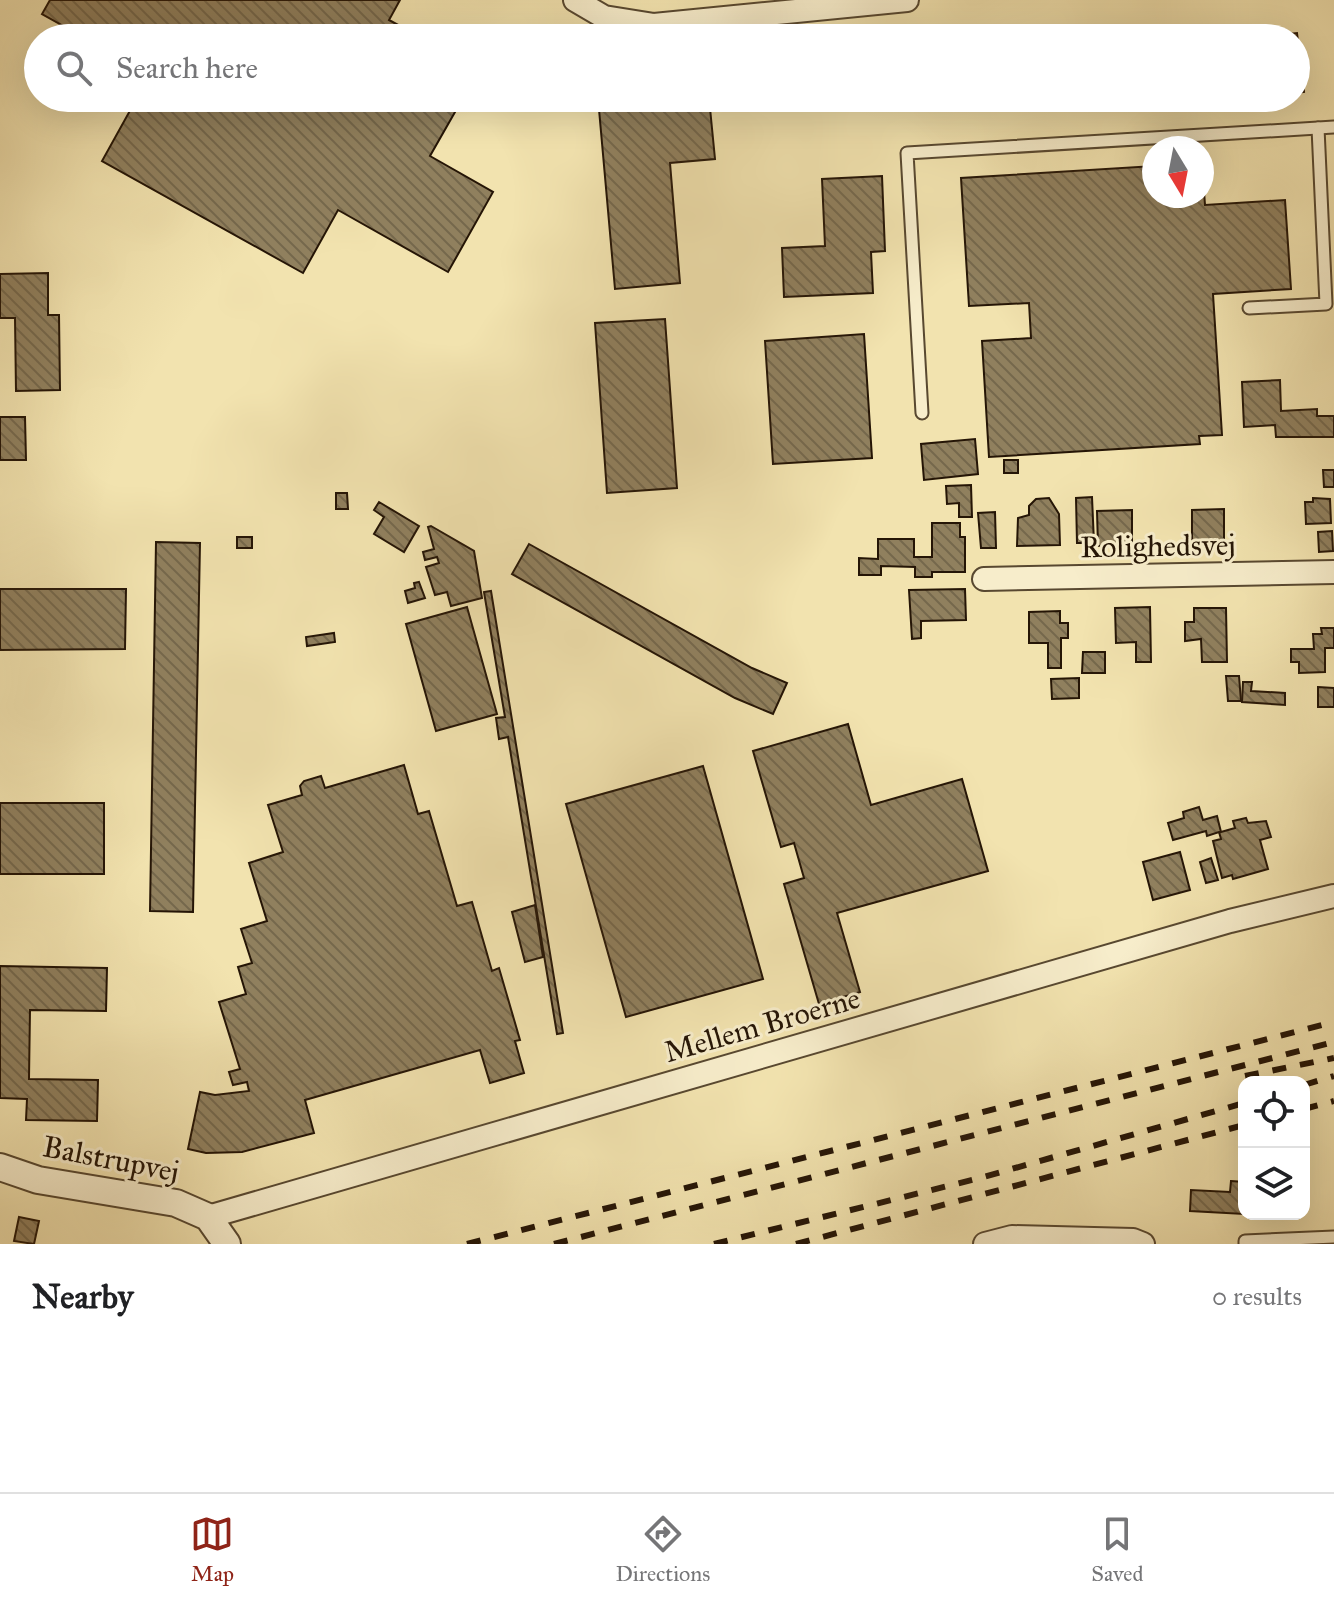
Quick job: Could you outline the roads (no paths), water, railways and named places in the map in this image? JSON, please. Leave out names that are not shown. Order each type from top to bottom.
[{"type":"street","points":[[575,0],[604,17],[648,24]]},
{"type":"street","points":[[664,24],[907,0]]},
{"type":"street","name":"Rolighedsvej","points":[[984,579],[1334,572]]},
{"type":"street","name":"Mellem Broerne","points":[[208,1217],[1230,921],[1334,896]]},
{"type":"street","name":"Balstrupvej","points":[[0,1167],[38,1180],[176,1203],[208,1217]]},
{"type":"street","points":[[208,1217],[227,1244]]},
{"type":"street","points":[[985,1244],[1012,1237],[1133,1240],[1143,1244]]},
{"type":"lane","points":[[922,413],[907,153],[1334,127]]},
{"type":"lane","points":[[1249,308],[1326,304],[1318,128]]},
{"type":"lane","points":[[1245,1244],[1334,1237]]},
{"type":"railway","points":[[467,1244],[1334,1022]]},
{"type":"railway","points":[[554,1244],[1334,1042]]},
{"type":"railway","points":[[1245,1076],[1334,1058]]},
{"type":"railway","points":[[1310,1083],[1334,1076]]},
{"type":"railway","points":[[1310,1107],[1334,1101]]},
{"type":"railway","points":[[714,1244],[980,1178],[1238,1105]]},
{"type":"railway","points":[[796,1244],[1238,1127]]}]
